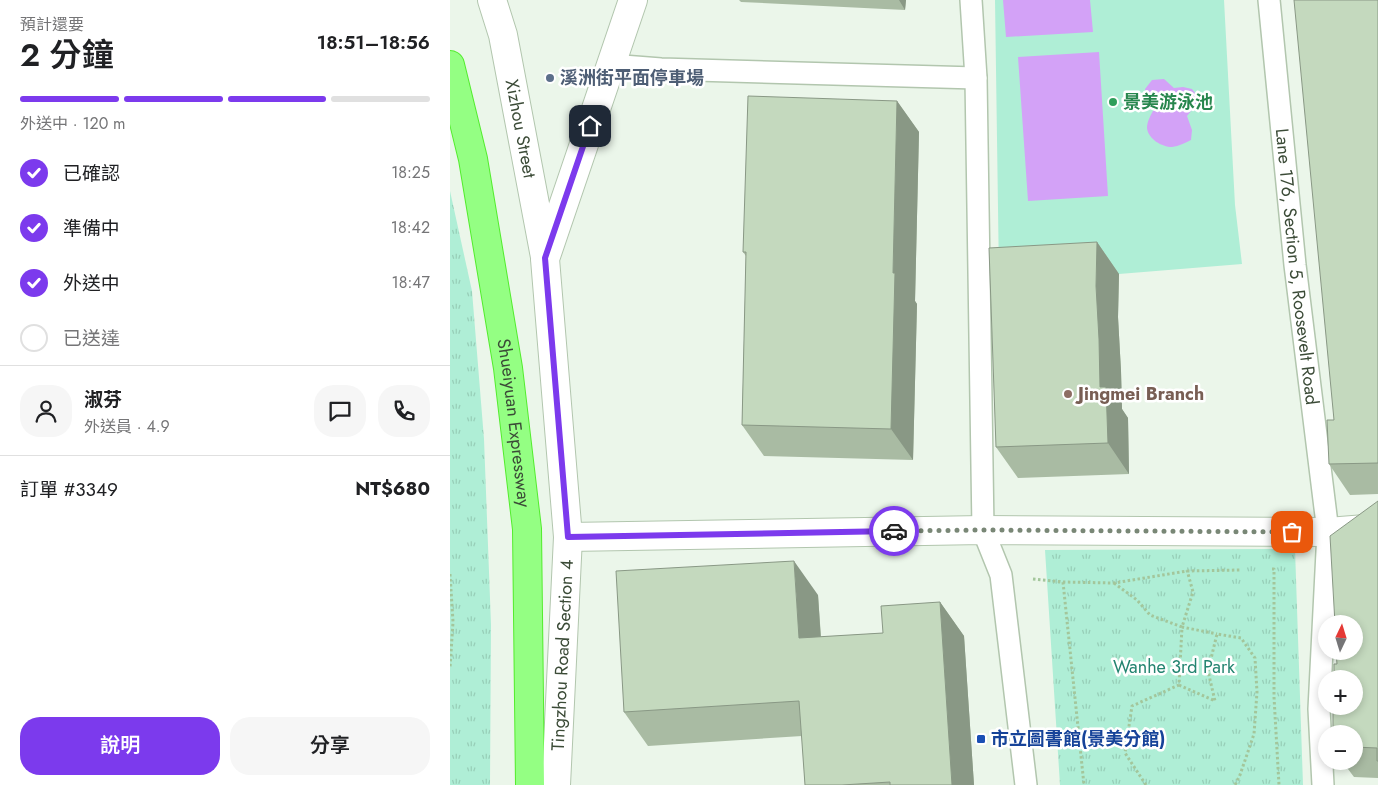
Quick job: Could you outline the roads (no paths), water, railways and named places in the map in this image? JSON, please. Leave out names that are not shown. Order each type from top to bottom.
[{"type":"highway","name":"Shueiyuan Expressway","points":[[450,65],[473,160],[508,368],[527,529],[530,785]]},
{"type":"highway","name":"Shueiyuan Expressway","points":[[450,79],[486,240],[512,417],[524,567],[525,785]]},
{"type":"street","name":"Xizhou Street","points":[[492,0],[503,35],[545,258]]},
{"type":"street","name":"Tingzhou Road Section 4","points":[[556,785],[568,537],[545,258],[633,0]]},
{"type":"street","points":[[568,537],[983,530],[1328,532],[1378,528]]},
{"type":"lane","points":[[971,0],[976,78],[983,530],[1002,575],[1026,785]]},
{"type":"lane","name":"Lane 176, Section 5, Roosevelt Road","points":[[1269,0],[1295,265],[1328,532],[1319,709],[1323,785]]},
{"type":"lane","points":[[610,65],[661,69],[976,78]]},
{"type":"place","name":"溪洲街平面停車場","points":[[550,78]]},
{"type":"place","name":"景美游泳池","points":[[1113,102]]},
{"type":"place","name":"Jingmei Branch","points":[[1068,394]]},
{"type":"place","name":"市立圖書館(景美分館)","points":[[981,739]]},
{"type":"park label","name":"Wanhe 3rd Park","points":[[1174,667]]}]
